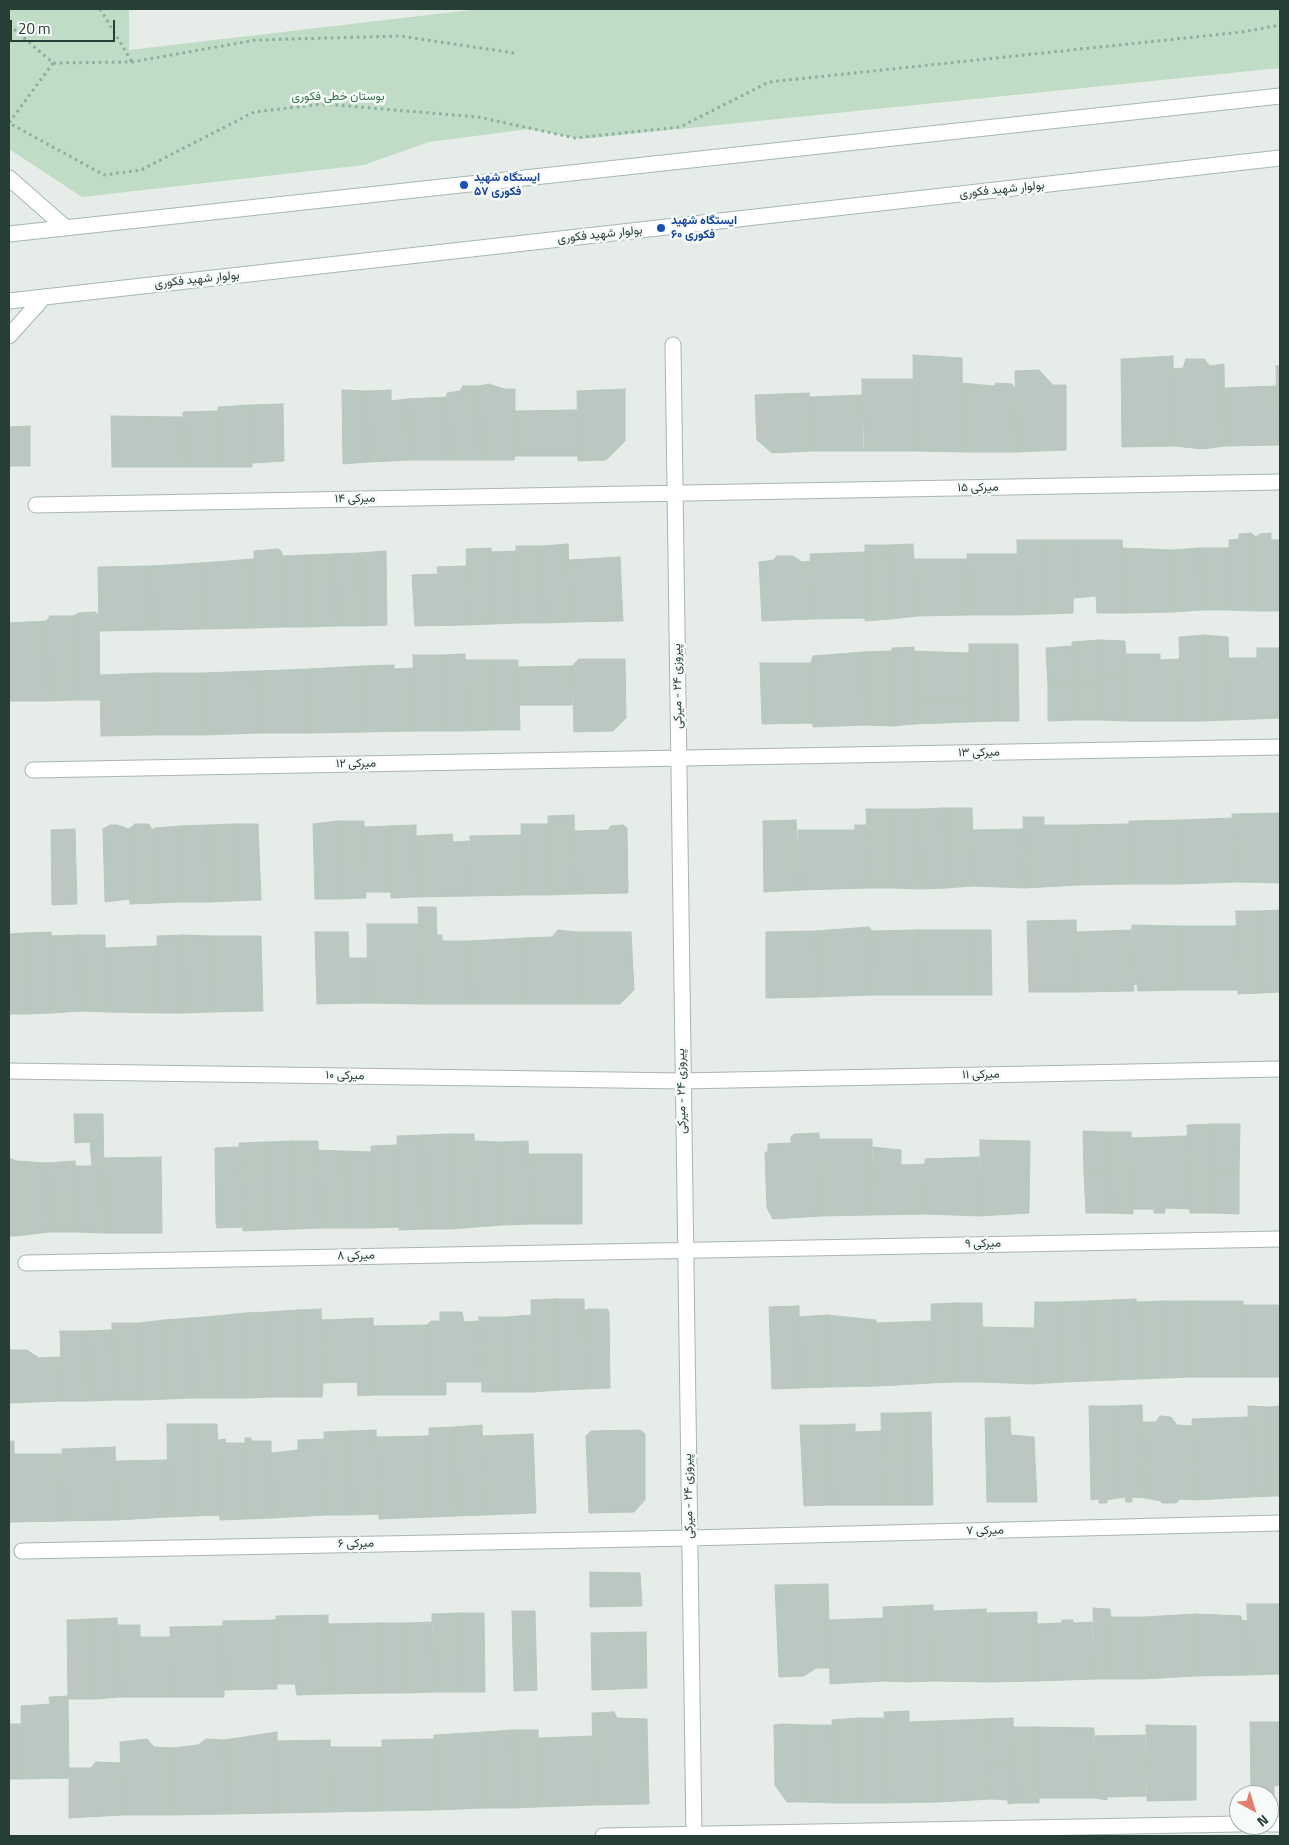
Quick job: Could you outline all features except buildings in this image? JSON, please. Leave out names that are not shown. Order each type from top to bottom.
[{"type":"street","points":[[9,234],[1280,96]]},
{"type":"street","name":"بولوار شهید فکوری","points":[[9,301],[1280,158]]},
{"type":"street","points":[[9,178],[66,228]]},
{"type":"street","points":[[9,336],[44,297]]},
{"type":"street","name":"پیروزی ۲۴ - میرکی","points":[[673,345],[694,1835]]},
{"type":"street","name":"میرکی ۱۵","points":[[675,493],[1280,482]]},
{"type":"street","name":"میرکی ۱۴","points":[[36,505],[675,493]]},
{"type":"street","name":"میرکی ۱۳","points":[[678,759],[1280,747]]},
{"type":"street","name":"میرکی ۱۲","points":[[33,770],[678,759]]},
{"type":"street","name":"میرکی ۱۱","points":[[682,1080],[1280,1068]]},
{"type":"street","name":"میرکی ۱۰","points":[[9,1071],[682,1080]]},
{"type":"street","name":"میرکی ۹","points":[[686,1250],[1280,1239]]},
{"type":"street","name":"میرکی ۸","points":[[26,1263],[686,1250]]},
{"type":"street","name":"میرکی ۷","points":[[690,1538],[1280,1523]]},
{"type":"street","name":"میرکی ۶","points":[[22,1551],[690,1538]]},
{"type":"street","points":[[603,1836],[1229,1824]]},
{"type":"path","points":[[100,9],[132,62]]},
{"type":"path","points":[[9,24],[53,63],[132,62],[256,40],[400,36],[514,53]]},
{"type":"path","points":[[53,63],[9,123],[104,175],[141,170],[254,112],[322,104],[478,116],[575,138],[680,128],[769,82],[1242,32],[1280,25]]},
{"type":"green space","name":"بوستان خطی فکوری","points":[[9,9],[129,9],[129,50],[479,9],[1280,9],[1280,68],[581,139],[529,129],[429,142],[364,165],[82,197],[9,149]]},
{"type":"place","name":"ایستگاه شهید فکوری ۵۷","points":[[464,185]]},
{"type":"place","name":"ایستگاه شهید فکوری ۶۰","points":[[661,228]]}]
